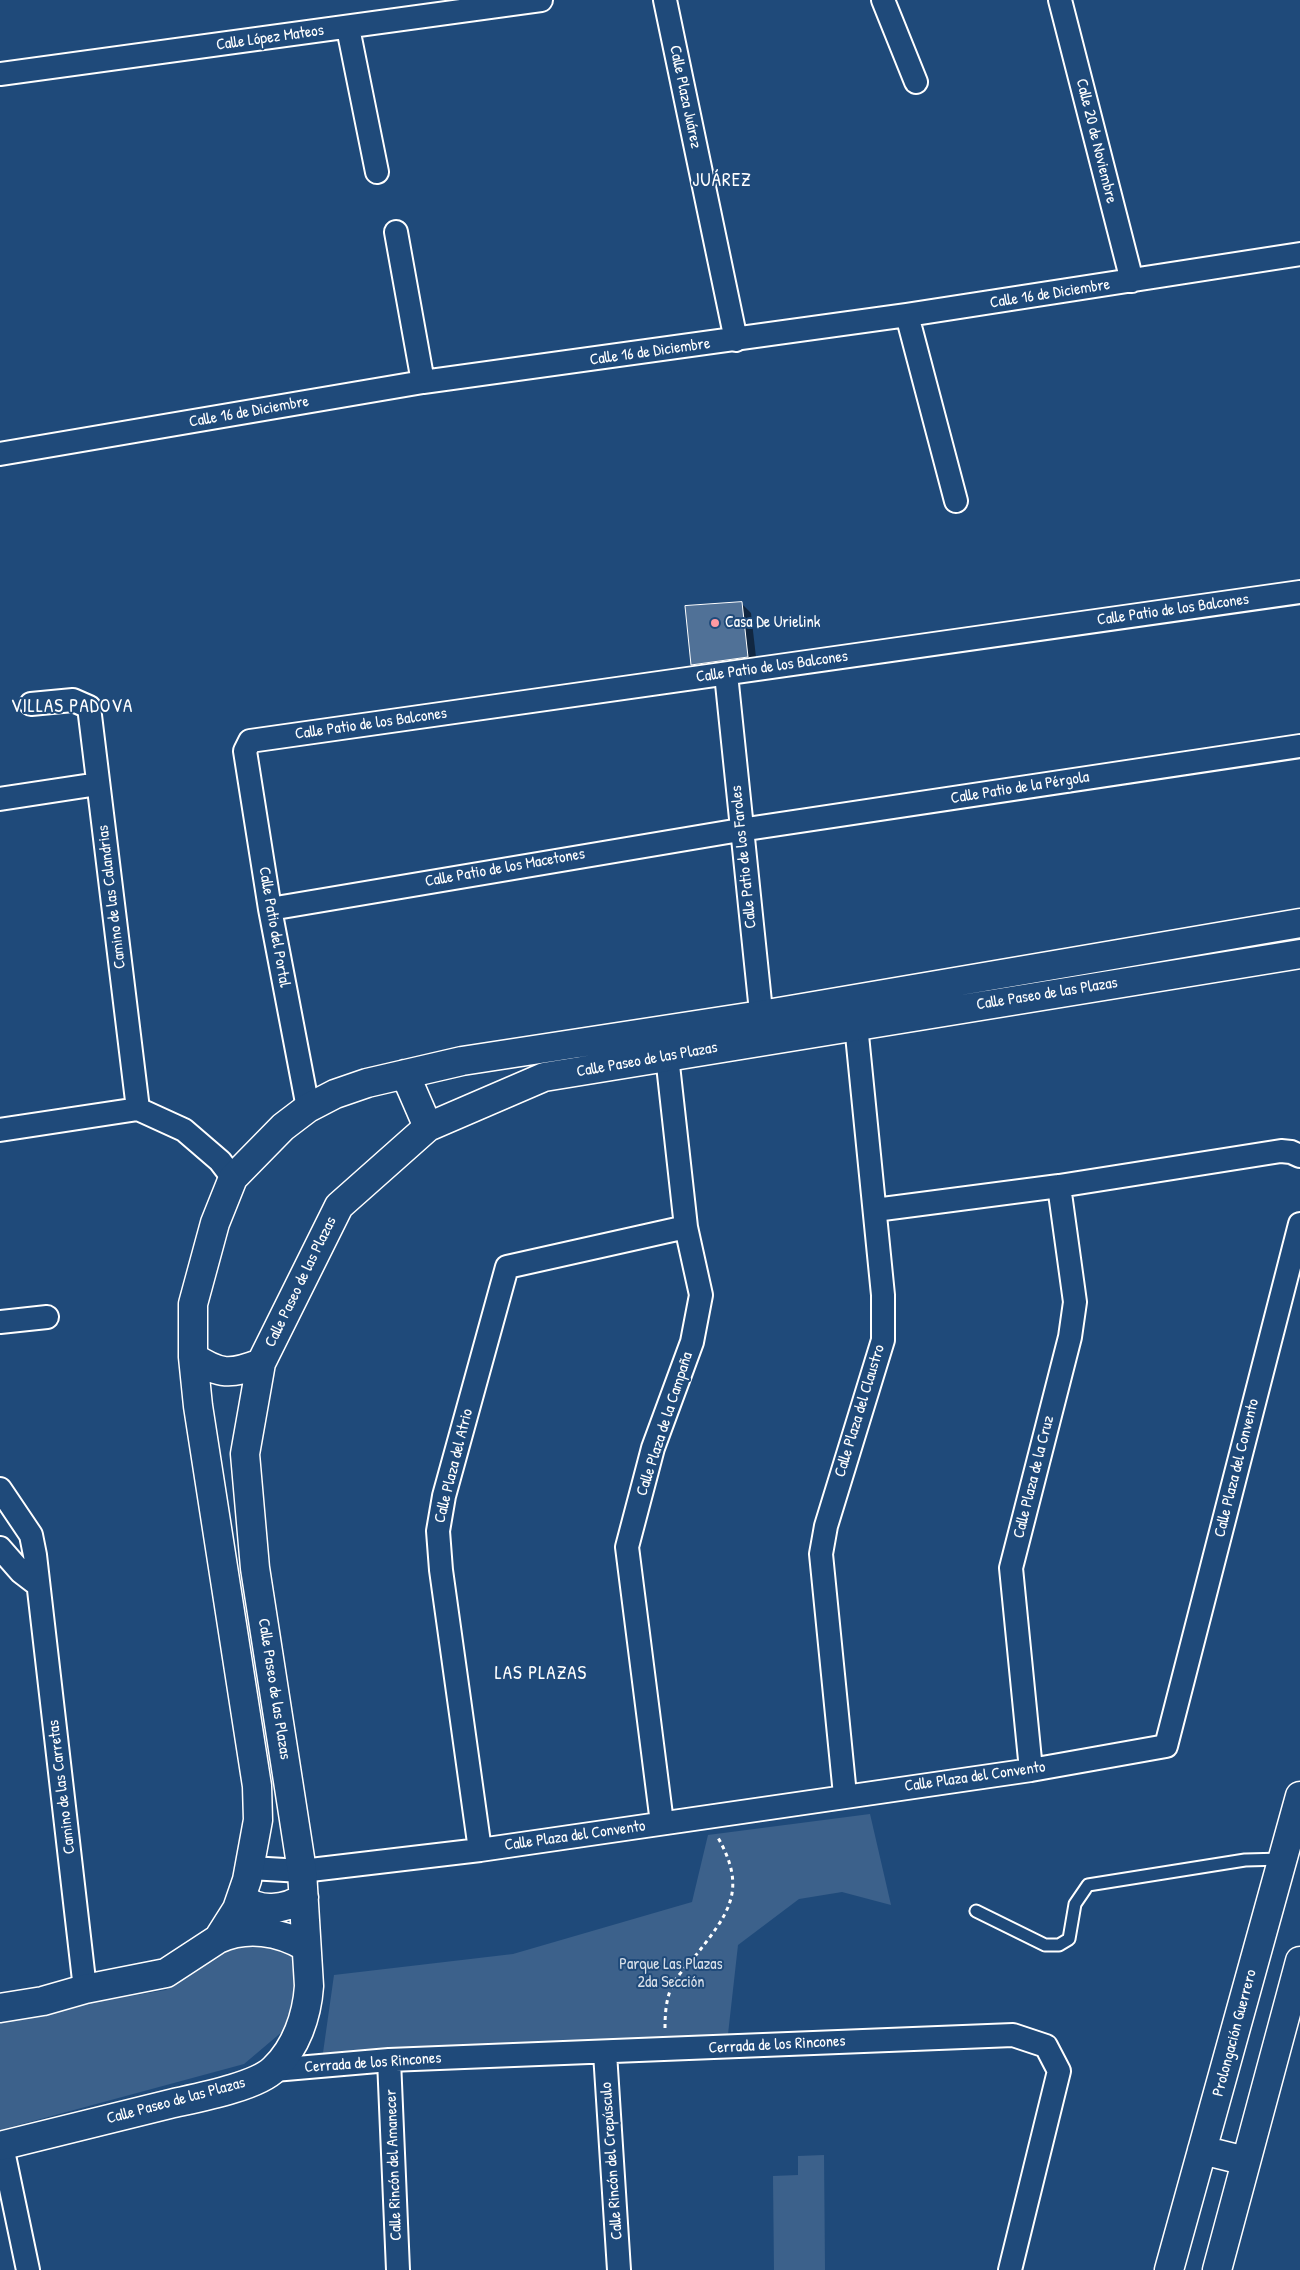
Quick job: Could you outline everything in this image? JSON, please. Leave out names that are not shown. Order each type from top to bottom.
[{"type":"street","name":"Calle López Mateos","points":[[0,74],[348,28],[541,0]]},
{"type":"street","name":"Calle Plaza Juárez","points":[[665,0],[736,340]]},
{"type":"street","points":[[883,0],[916,82]]},
{"type":"street","name":"Calle 20 de Noviembre","points":[[1060,0],[1132,281]]},
{"type":"street","points":[[348,28],[377,172]]},
{"type":"street","points":[[396,232],[423,382]]},
{"type":"street","name":"Calle 16 de Diciembre","points":[[0,454],[423,382],[907,316],[1300,254]]},
{"type":"street","points":[[907,316],[956,501]]},
{"type":"street","name":"Calle Patio de los Balcones","points":[[246,746],[250,741],[1300,592]]},
{"type":"street","name":"Calle Patio de los Faroles","points":[[726,674],[740,830],[763,1028]]},
{"type":"street","name":"Camino de las Calandrias","points":[[31,704],[74,700],[90,707],[138,1109]]},
{"type":"street","name":"Calle Patio del Portal","points":[[246,746],[245,750],[270,909],[308,1108]]},
{"type":"street","name":"Calle Patio de la Pérgola","points":[[740,830],[1300,746]]},
{"type":"street","points":[[0,799],[98,784]]},
{"type":"street","name":"Calle Patio de los Macetones","points":[[270,909],[740,830]]},
{"type":"street","name":"Calle Paseo de las Plazas","points":[[1,2146],[214,2094],[257,2078],[274,2070],[293,2044],[305,2015],[309,1986],[303,1884],[255,1568],[244,1454],[260,1363],[338,1206],[428,1127],[544,1077],[667,1056],[763,1028],[1300,923]]},
{"type":"street","name":"Calle Paseo de las Plazas","points":[[0,2008],[43,2001],[85,1989],[166,1973],[218,1939],[242,1897],[250,1868],[258,1820],[257,1786],[199,1416],[193,1357],[193,1304],[215,1223],[233,1178],[264,1145],[308,1108],[351,1088],[462,1061],[763,1028],[856,1025],[1300,954]]},
{"type":"street","name":"Calle Plaza del Claustro","points":[[845,1796],[821,1554],[826,1526],[883,1340],[883,1294],[856,1025]]},
{"type":"street","name":"Calle Plaza de la Campaña","points":[[662,1822],[627,1547],[653,1448],[692,1342],[700,1294],[686,1227],[667,1056]]},
{"type":"street","points":[[405,1074],[428,1127]]},
{"type":"street","points":[[0,1130],[138,1109],[184,1130],[220,1161],[233,1178]]},
{"type":"street","points":[[875,1210],[1059,1186],[1281,1151],[1291,1152],[1300,1156]]},
{"type":"street","name":"Calle Plaza de la Cruz","points":[[1031,1770],[1011,1568],[1070,1337],[1075,1302],[1059,1186]]},
{"type":"street","name":"Calle Plaza del Convento","points":[[250,1868],[303,1884],[480,1850],[662,1822],[1031,1770],[1166,1746],[1300,1224]]},
{"type":"street","name":"Calle Plaza del Atrio","points":[[480,1850],[442,1579],[438,1531],[444,1496],[507,1267],[686,1227]]},
{"type":"street","points":[[0,1322],[47,1317]]},
{"type":"street","points":[[193,1357],[210,1368],[225,1372],[239,1372],[260,1363]]},
{"type":"street","name":"Camino de las Carretas","points":[[0,1489],[31,1535],[85,1989]]},
{"type":"street","points":[[0,1548],[21,1572],[38,1585]]},
{"type":"street","name":"Prolongación Guerrero","points":[[1169,2270],[1300,1796]]},
{"type":"street","points":[[242,1897],[250,1904],[265,1907],[287,1906],[303,1884]]},
{"type":"street","points":[[218,1939],[233,1934],[259,1932],[289,1937],[306,1947]]},
{"type":"street","points":[[1217,2270],[1300,1961]]},
{"type":"street","name":"Cerrada de los Rincones","points":[[274,2070],[389,2060],[1013,2035],[1046,2046],[1059,2071],[1010,2270]]},
{"type":"street","name":"Calle Rincón del Crepúsculo","points":[[605,2052],[619,2270]]},
{"type":"street","name":"Calle Rincón del Amanecer","points":[[389,2060],[398,2270]]},
{"type":"street","points":[[1,2146],[28,2270]]},
{"type":"street","points":[[1202,2150],[1246,2161]]},
{"type":"lane","points":[[976,1911],[1045,1945],[1059,1945],[1069,1939],[1075,1904],[1088,1885],[1245,1860],[1283,1859]]},
{"type":"path","points":[[665,2050],[665,2012],[672,1986],[716,1930],[734,1896],[731,1863],[705,1816]]},
{"type":"green space","name":"Parque Las Plazas 2da Sección","points":[[870,1814],[891,1905],[842,1892],[799,1899],[738,1945],[728,2034],[322,2060],[334,1975],[513,1954],[692,1902],[708,1835]]},
{"type":"green space","points":[[253,1893],[295,1894],[299,1984],[283,2031],[244,2064],[0,2130],[0,2018],[166,1990],[224,1953]]},
{"type":"green space","points":[[824,2155],[825,2270],[774,2270],[773,2176],[798,2175],[798,2156]]},
{"type":"building","name":"Casa De Urielink","points":[[742,602],[748,657],[691,665],[685,606]]},
{"type":"place","name":"Casa De Urielink","points":[[715,623]]},
{"type":"district","name":"JUÁREZ","points":[[722,181]]},
{"type":"district","name":"VILLAS PADOVA","points":[[72,707]]},
{"type":"district","name":"LAS PLAZAS","points":[[541,1674]]}]
